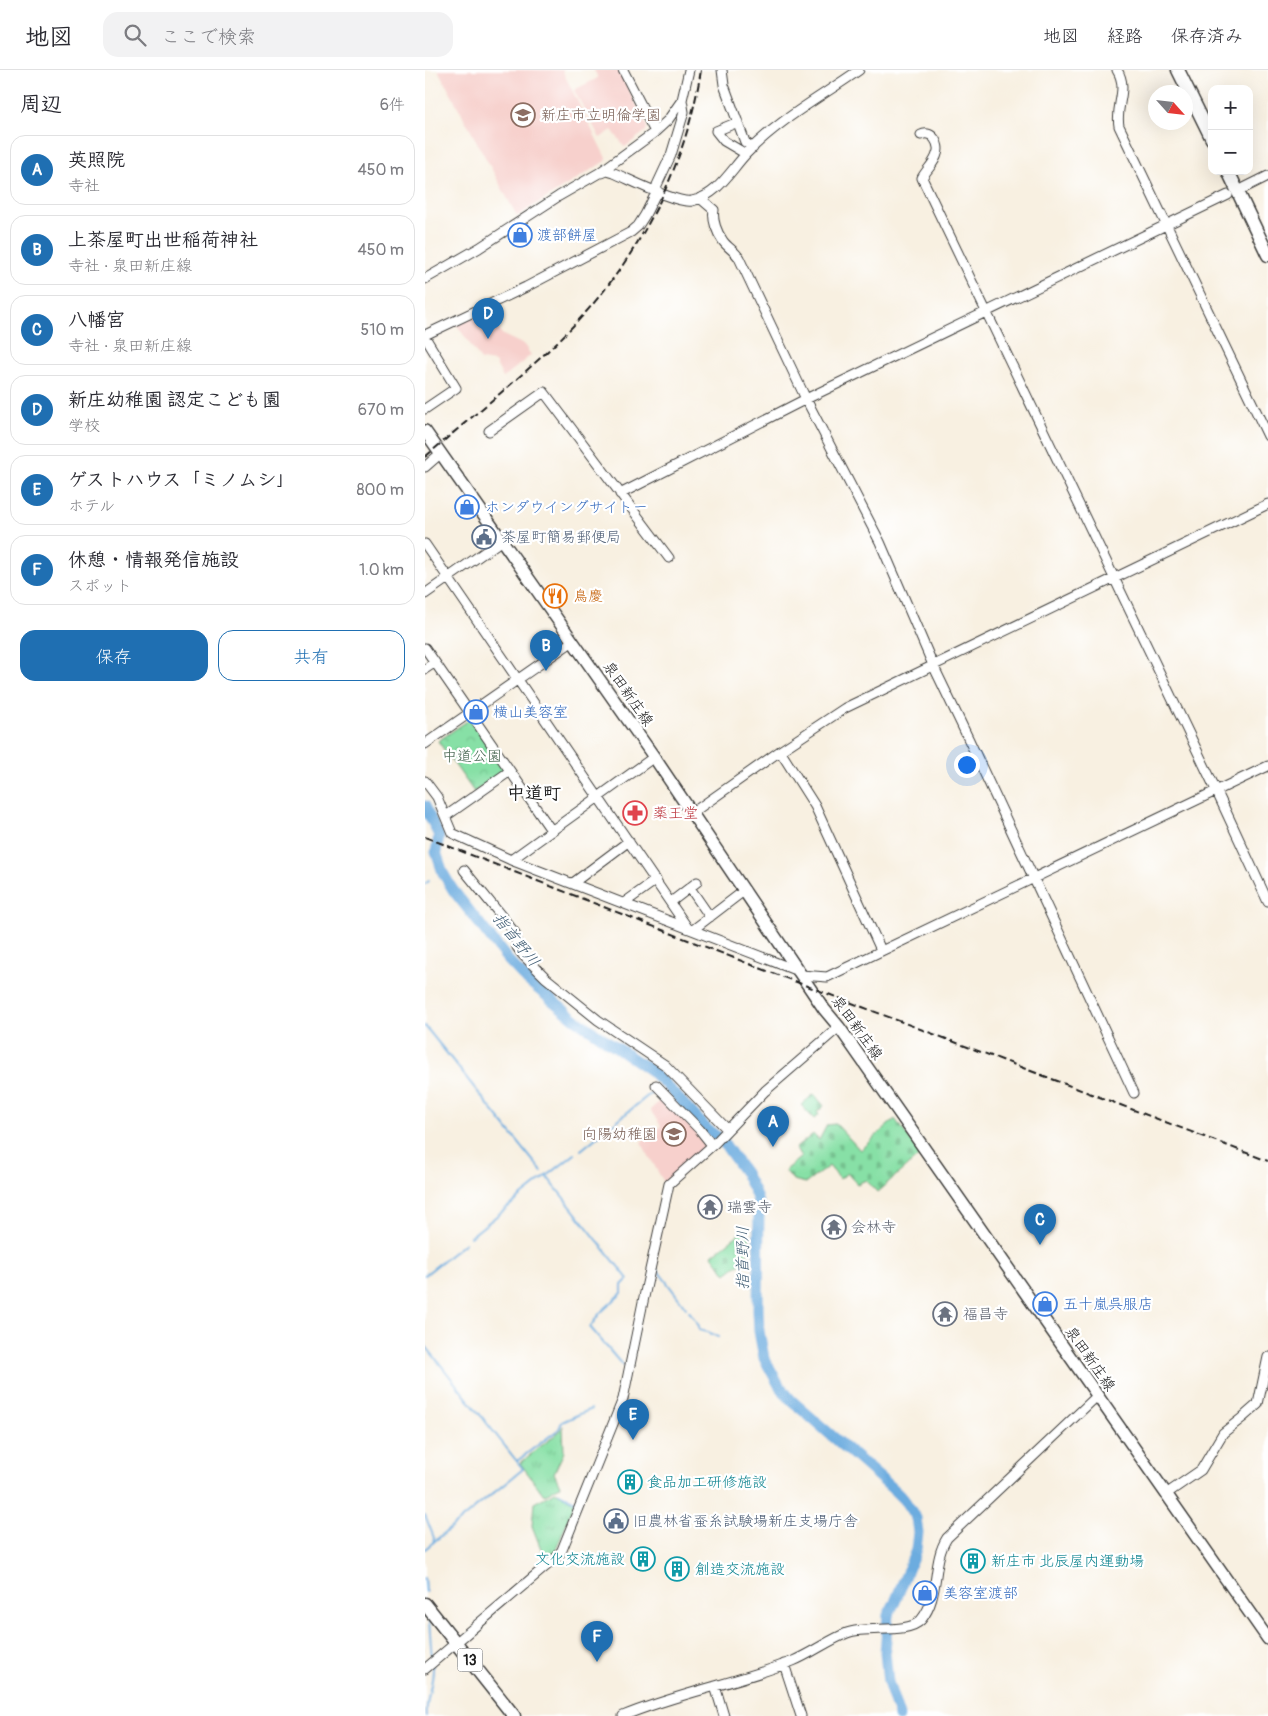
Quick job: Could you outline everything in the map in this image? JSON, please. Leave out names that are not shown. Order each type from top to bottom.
[{"type":"highway","points":[[1174,70],[1208,131]]},
{"type":"highway","points":[[1178,70],[1208,131]]},
{"type":"highway","points":[[1183,70],[1208,130]]},
{"type":"highway","points":[[1230,175],[1268,255]]},
{"type":"highway","name":"13","points":[[425,1604],[514,1716]]},
{"type":"main road","name":"泉田新庄線","points":[[425,431],[654,757],[824,1009],[839,1027],[1268,1639]]},
{"type":"street","points":[[623,70],[655,132]]},
{"type":"street","points":[[425,279],[479,248],[559,196],[599,173],[655,132],[668,120],[682,100],[689,70]]},
{"type":"street","points":[[722,70],[723,80],[737,122],[750,151]]},
{"type":"street","points":[[599,173],[607,171],[614,173],[672,198],[691,201],[701,198],[723,183],[750,151],[778,125],[859,70]]},
{"type":"street","points":[[1117,70],[1121,76],[1122,83],[1117,110],[1119,126],[1268,436]]},
{"type":"street","points":[[425,409],[456,388],[425,336],[526,288],[631,232],[638,226],[657,191],[657,185],[671,155],[684,112],[682,100]]},
{"type":"street","points":[[737,122],[716,131],[724,141],[750,151]]},
{"type":"street","points":[[921,135],[924,133],[928,134],[936,141],[938,149],[935,159],[922,178],[1268,902]]},
{"type":"street","points":[[1244,188],[1268,176]]},
{"type":"street","points":[[620,494],[806,399],[1228,195]]},
{"type":"street","points":[[701,198],[714,210],[715,223],[722,240],[735,251],[739,258],[806,399],[880,542],[933,665],[1135,1093]]},
{"type":"street","points":[[489,431],[544,392],[669,558]]},
{"type":"street","points":[[425,468],[441,454]]},
{"type":"street","points":[[692,813],[845,708],[1268,504]]},
{"type":"street","points":[[425,594],[501,540]]},
{"type":"street","points":[[425,544],[671,902],[691,928]]},
{"type":"street","points":[[425,744],[573,641]]},
{"type":"street","points":[[425,648],[551,830]]},
{"type":"street","points":[[425,669],[434,663]]},
{"type":"street","points":[[780,751],[815,806],[881,950]]},
{"type":"street","points":[[511,860],[654,757]]},
{"type":"street","points":[[425,781],[437,797],[452,833],[511,860],[691,928],[800,973],[827,977],[1268,766]]},
{"type":"street","points":[[446,816],[510,772]]},
{"type":"street","points":[[573,883],[629,841]]},
{"type":"street","points":[[464,870],[515,933],[517,947],[528,960],[571,1000],[665,1065],[727,1129]]},
{"type":"street","points":[[623,903],[656,880]]},
{"type":"street","points":[[671,902],[693,885],[710,917]]},
{"type":"street","points":[[691,928],[710,917],[745,890]]},
{"type":"street","points":[[425,1669],[562,1550],[623,1399],[669,1184],[713,1145],[765,1091],[839,1027]]},
{"type":"street","points":[[656,1085],[713,1145]]},
{"type":"street","points":[[1166,1494],[1201,1470],[1223,1432],[1258,1404],[1268,1357]]},
{"type":"street","points":[[623,1716],[669,1698],[715,1686],[784,1664],[859,1629],[910,1627],[919,1622],[933,1600],[939,1552],[953,1531],[1097,1396]]},
{"type":"street","points":[[784,1664],[801,1716]]},
{"type":"street","points":[[715,1686],[724,1716]]},
{"type":"shaded area","name":"新庄市立明倫学園","points":[[438,70],[562,70],[607,160],[517,216]]},
{"type":"shaded area","points":[[594,70],[619,70],[647,126],[646,131],[625,147],[612,130],[600,138],[574,90],[598,78]]},
{"type":"shaded area","points":[[489,309],[493,324],[503,335],[524,345],[531,355],[503,378],[495,362],[481,360],[456,324]]},
{"type":"shaded area","name":"向陽幼稚園","points":[[663,1098],[687,1121],[707,1148],[666,1186],[641,1142],[661,1126],[650,1110]]},
{"type":"green space","name":"中道公園","points":[[470,719],[506,770],[474,792],[438,741]]},
{"type":"green space","points":[[814,1094],[824,1106],[817,1112],[819,1115],[814,1119],[801,1105]]},
{"type":"green space","points":[[895,1119],[921,1154],[877,1192],[866,1180],[857,1184],[847,1173],[840,1179],[829,1166],[806,1183],[793,1180],[785,1170],[801,1157],[796,1148],[813,1134],[819,1140],[827,1125],[836,1124],[860,1150]]},
{"type":"green space","points":[[744,1230],[751,1239],[742,1247],[749,1256],[726,1274],[712,1255]]},
{"type":"green space","points":[[563,1426],[564,1452],[554,1473],[560,1486],[544,1495],[520,1463],[560,1431]]},
{"type":"green space","points":[[555,1492],[575,1502],[555,1552],[545,1559],[532,1526],[534,1503]]},
{"type":"waterway","name":"指首野川","points":[[425,806],[439,836],[436,852],[443,873],[453,890],[508,960],[527,980],[575,1019],[650,1070],[708,1130],[721,1139],[745,1173],[759,1206],[758,1310],[759,1331],[764,1358],[779,1385],[791,1400],[895,1491],[905,1501],[916,1518],[918,1532],[916,1550],[888,1615],[885,1652],[888,1682],[899,1716]]},
{"type":"waterway","points":[[425,884],[429,881]]},
{"type":"waterway","points":[[425,1026],[542,1172]]},
{"type":"waterway","points":[[581,1150],[655,1090]]},
{"type":"waterway","points":[[470,1237],[575,1154]]},
{"type":"waterway","points":[[548,1178],[628,1279],[622,1285],[622,1293],[600,1313],[590,1327],[623,1366]]},
{"type":"waterway","points":[[425,1275],[465,1243]]},
{"type":"waterway","points":[[656,1268],[686,1308]]},
{"type":"waterway","points":[[689,1311],[699,1326],[699,1330],[718,1337]]},
{"type":"waterway","points":[[425,1345],[523,1469],[425,1549]]},
{"type":"waterway","points":[[517,1461],[559,1429],[562,1422],[591,1409]]},
{"type":"waterway","points":[[559,1493],[577,1502]]},
{"type":"waterway","points":[[425,1515],[434,1538],[433,1543]]},
{"type":"waterway","points":[[425,1578],[426,1592]]},
{"type":"waterway","points":[[429,1621],[432,1659]]},
{"type":"waterway","points":[[427,1716],[427,1703],[433,1666]]},
{"type":"railway","points":[[425,457],[555,344],[596,300],[619,271],[639,240],[672,175],[694,106],[701,70]]},
{"type":"railway","points":[[425,837],[757,967],[1268,1161]]},
{"type":"place","name":"新庄市立明倫学園","points":[[523,115]]},
{"type":"place","name":"渡部餅屋","points":[[520,235]]},
{"type":"place","name":"新庄幼稚園 認定こども園","points":[[488,339]]},
{"type":"place","name":"ホンダウイングサイトー","points":[[467,507]]},
{"type":"place","name":"茶屋町簡易郵便局","points":[[484,537]]},
{"type":"place","name":"鳥慶","points":[[555,596]]},
{"type":"place","name":"上茶屋町出世稲荷神社","points":[[546,671]]},
{"type":"place","name":"横山美容室","points":[[476,712]]},
{"type":"place","name":"薬王堂","points":[[635,813]]},
{"type":"place","name":"向陽幼稚園","points":[[674,1134]]},
{"type":"place","name":"英照院","points":[[773,1147]]},
{"type":"place","name":"瑞雲寺","points":[[710,1207]]},
{"type":"place","name":"会林寺","points":[[834,1227]]},
{"type":"place","name":"八幡宮","points":[[1040,1245]]},
{"type":"place","name":"五十嵐呉服店","points":[[1045,1304]]},
{"type":"place","name":"福昌寺","points":[[945,1314]]},
{"type":"place","name":"ゲストハウス「ミノムシ」","points":[[633,1440]]},
{"type":"place","name":"食品加工研修施設","points":[[630,1482]]},
{"type":"place","name":"旧農林省蚕糸試験場新庄支場庁舎","points":[[616,1521]]},
{"type":"place","name":"文化交流施設","points":[[643,1559]]},
{"type":"place","name":"新庄市 北辰屋内運動場","points":[[973,1561]]},
{"type":"place","name":"創造交流施設","points":[[677,1569]]},
{"type":"place","name":"美容室渡部","points":[[925,1593]]},
{"type":"place","name":"休憩・情報発信施設","points":[[597,1662]]},
{"type":"district","name":"中道町","points":[[534,793]]}]
